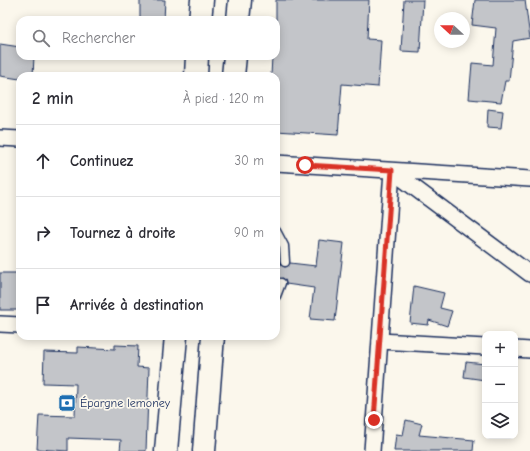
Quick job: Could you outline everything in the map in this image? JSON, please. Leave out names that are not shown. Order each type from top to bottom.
[{"type":"main road","points":[[200,16],[202,0]]},
{"type":"main road","points":[[238,16],[240,0]]},
{"type":"main road","points":[[196,72],[197,60]]},
{"type":"main road","points":[[233,72],[235,60]]},
{"type":"main road","points":[[166,451],[176,340]]},
{"type":"main road","points":[[204,451],[212,340]]},
{"type":"street","points":[[0,138],[16,139]]},
{"type":"street","points":[[280,163],[530,179]]},
{"type":"street","points":[[392,170],[530,274]]},
{"type":"street","points":[[372,451],[392,170]]},
{"type":"street","points":[[0,324],[16,325]]},
{"type":"street","points":[[380,341],[482,348]]},
{"type":"street","points":[[518,349],[530,350]]},
{"type":"lane","points":[[280,238],[284,246],[285,262]]},
{"type":"building","points":[[140,0],[165,0],[164,16],[140,16]]},
{"type":"building","points":[[276,0],[369,0],[367,39],[381,40],[378,87],[342,84],[338,135],[280,131],[280,72],[271,72],[272,60],[280,60],[280,16],[276,16]]},
{"type":"building","points":[[404,0],[423,0],[420,52],[401,51]]},
{"type":"building","points":[[475,0],[525,0],[530,38],[513,41],[509,81],[505,81],[501,102],[469,99],[472,63],[493,65],[496,28],[472,25]]},
{"type":"building","points":[[0,44],[16,46],[16,60],[34,60],[33,72],[16,72],[16,78],[0,76]]},
{"type":"building","points":[[488,109],[503,111],[501,128],[487,127]]},
{"type":"building","points":[[319,240],[344,243],[335,321],[310,319],[314,288],[286,284],[283,278],[280,279],[280,263],[285,267],[290,263],[316,266]]},
{"type":"building","points":[[0,273],[16,273],[16,310],[0,310]]},
{"type":"building","points":[[414,286],[444,293],[440,308],[452,311],[447,326],[429,320],[428,325],[410,323]]},
{"type":"building","points":[[115,345],[138,346],[137,367],[149,368],[146,451],[120,451],[121,440],[68,438],[68,451],[37,449],[39,415],[75,416],[76,384],[43,383],[44,352],[78,353],[78,347],[115,349]]},
{"type":"building","points":[[466,362],[482,364],[482,380],[464,377]]},
{"type":"building","points":[[406,420],[422,424],[419,435],[474,440],[473,451],[394,451],[396,434],[403,435]]},
{"type":"place","name":"Épargne lemoney","points":[[67,403]]},
{"type":"route","points":[[305,165],[392,170],[374,420]]}]
